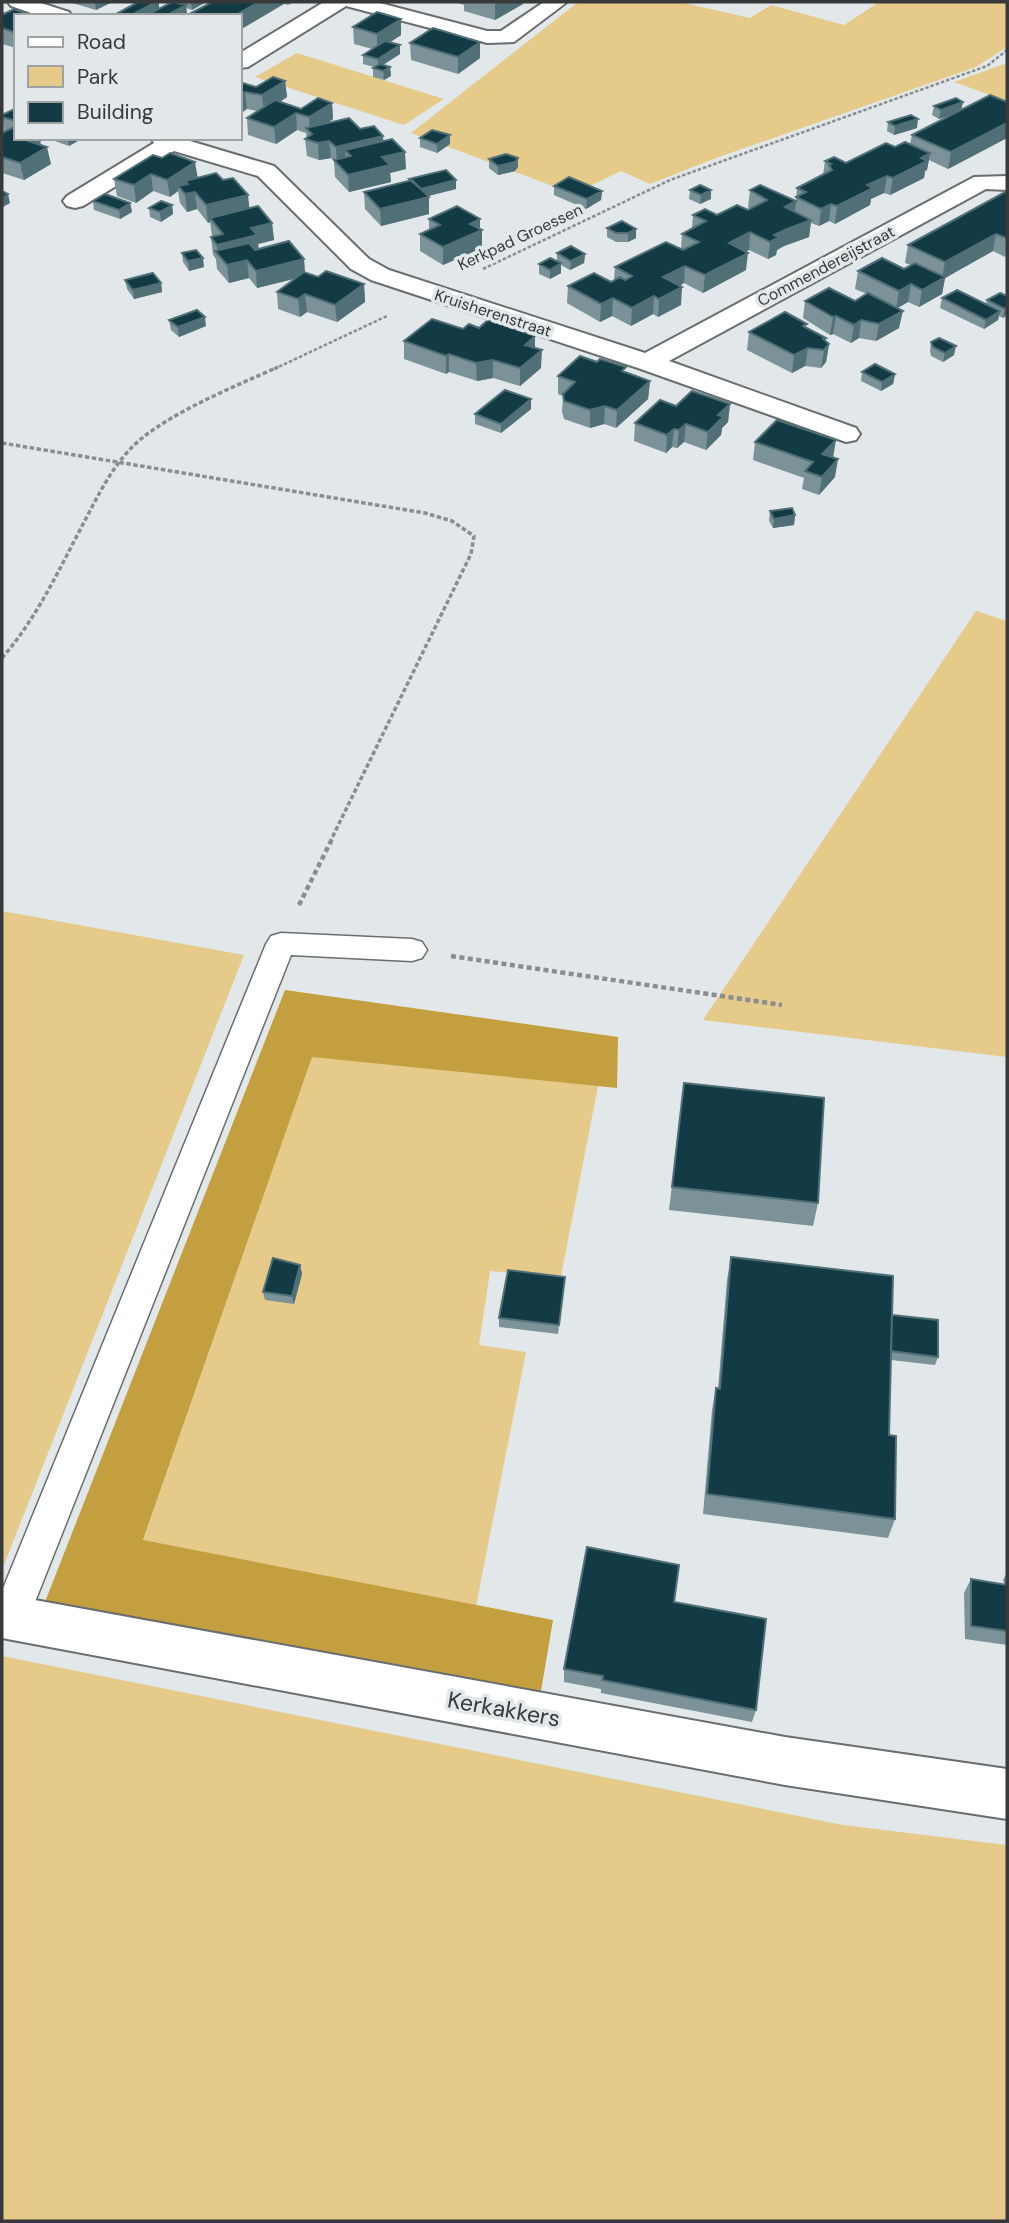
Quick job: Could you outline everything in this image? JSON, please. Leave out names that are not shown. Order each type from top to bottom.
[{"type":"street","points":[[2,6],[11,2]]},
{"type":"street","points":[[18,2],[56,14]]},
{"type":"street","points":[[242,61],[338,2]]},
{"type":"street","points":[[354,2],[487,37],[506,37],[557,2]]},
{"type":"street","name":"Kruisherenstraat","points":[[75,201],[166,141],[266,171],[360,264],[380,275],[647,362],[846,434]]},
{"type":"street","name":"Commendereijstraat","points":[[647,362],[982,182],[1007,183]]},
{"type":"street","name":"Kerkakkers","points":[[6,1617],[785,1761],[1007,1794]]},
{"type":"lane","points":[[6,1617],[281,944],[412,950]]},
{"type":"path","name":"Kerkpad Groessen","points":[[2,658],[21,636],[43,600],[97,497],[119,463],[141,439],[200,402],[434,294],[670,180],[987,66],[1007,50]]},
{"type":"path","points":[[2,443],[425,513],[452,521],[474,536],[471,554],[281,944]]},
{"type":"path","points":[[412,950],[782,1005]]},
{"type":"green space","points":[[578,2],[680,2],[750,18],[771,5],[844,25],[879,2],[1007,2],[1007,47],[976,67],[716,158],[650,184],[621,171],[574,194],[411,133]]},
{"type":"green space","points":[[297,53],[444,99],[404,125],[255,77]]},
{"type":"green space","points":[[1007,63],[1007,101],[954,82]]},
{"type":"green space","points":[[976,611],[1007,621],[1007,1057],[703,1020]]},
{"type":"green space","points":[[2,911],[244,955],[2,1570]]},
{"type":"green space","points":[[312,1056],[598,1086],[561,1276],[490,1271],[479,1345],[526,1352],[476,1606],[143,1541]]},
{"type":"green space","points":[[2,1656],[843,1825],[1007,1845],[1007,2221],[2,2221]]},
{"type":"shaded area","points":[[285,990],[618,1037],[617,1088],[312,1057],[143,1540],[553,1620],[540,1697],[43,1607]]},
{"type":"building","points":[[138,2],[155,2],[134,14],[116,14]]},
{"type":"building","points":[[172,2],[186,5],[170,14],[149,14]]},
{"type":"building","points":[[212,2],[259,2],[238,14],[191,13]]},
{"type":"building","points":[[14,9],[28,14],[14,14],[14,32],[2,28],[2,13]]},
{"type":"building","points":[[377,12],[401,19],[377,34],[353,27]]},
{"type":"building","points":[[433,28],[480,42],[458,57],[410,43]]},
{"type":"building","points":[[385,41],[400,45],[378,59],[363,55]]},
{"type":"building","points":[[380,64],[390,67],[383,71],[373,68]]},
{"type":"building","points":[[273,77],[285,81],[262,95],[242,94],[243,83],[256,87]]},
{"type":"building","points":[[990,95],[1007,102],[1007,123],[951,152],[912,135]]},
{"type":"building","points":[[318,98],[332,103],[309,117],[296,113],[274,127],[247,118],[275,100],[301,109]]},
{"type":"building","points":[[956,98],[963,102],[941,110],[934,106]]},
{"type":"building","points":[[14,109],[14,120],[2,115]]},
{"type":"building","points":[[911,115],[918,119],[895,126],[888,122]]},
{"type":"building","points":[[349,118],[360,129],[374,126],[383,136],[336,147],[329,141],[318,143],[305,139],[312,134],[306,128]]},
{"type":"building","points":[[14,127],[14,140],[29,140],[47,147],[20,163],[2,157],[2,133]]},
{"type":"building","points":[[432,130],[450,135],[437,144],[420,138]]},
{"type":"building","points":[[392,139],[405,152],[382,157],[390,165],[348,175],[334,160],[351,156],[345,150]]},
{"type":"building","points":[[905,142],[930,153],[921,158],[927,161],[893,178],[887,176],[867,185],[873,188],[837,206],[831,204],[821,209],[796,197],[806,192],[797,188],[832,170],[829,165],[831,164],[825,161],[834,157],[846,163],[886,143],[895,147]]},
{"type":"building","points":[[170,153],[195,162],[167,180],[151,174],[134,185],[114,179],[153,155],[162,158]]},
{"type":"building","points":[[506,154],[518,158],[515,162],[498,166],[489,159]]},
{"type":"building","points":[[446,170],[456,180],[421,189],[409,179]]},
{"type":"building","points":[[216,173],[223,180],[233,178],[248,195],[206,205],[195,192],[185,194],[178,186],[188,184],[185,181]]},
{"type":"building","points":[[569,177],[602,191],[587,199],[554,186]]},
{"type":"building","points":[[412,180],[429,197],[380,209],[364,192]]},
{"type":"building","points":[[700,185],[711,190],[701,195],[690,190]]},
{"type":"building","points":[[760,185],[796,201],[785,207],[811,220],[774,235],[778,237],[770,242],[750,232],[729,243],[748,253],[705,275],[685,266],[663,277],[682,287],[659,299],[654,296],[632,308],[613,298],[601,304],[568,286],[594,273],[611,282],[620,277],[625,280],[632,276],[615,267],[666,242],[683,250],[699,242],[682,234],[706,221],[693,215],[705,209],[717,215],[737,205],[748,210],[767,200],[750,190]]},
{"type":"building","points":[[1007,191],[1007,238],[996,234],[945,262],[908,245]]},
{"type":"building","points":[[105,194],[130,203],[119,210],[93,201]]},
{"type":"building","points":[[161,201],[172,205],[160,212],[149,208]]},
{"type":"building","points":[[258,206],[272,223],[251,228],[257,235],[217,245],[211,237],[223,234],[210,218]]},
{"type":"building","points":[[457,206],[480,219],[470,224],[482,230],[443,247],[420,234],[440,225],[429,219]]},
{"type":"building","points":[[622,221],[636,229],[628,233],[616,233],[607,228]]},
{"type":"building","points":[[289,241],[304,259],[256,271],[247,260],[227,265],[215,251],[249,243],[255,250]]},
{"type":"building","points":[[571,246],[585,254],[571,261],[557,253]]},
{"type":"building","points":[[196,250],[203,258],[188,261],[182,253]]},
{"type":"building","points":[[550,258],[561,263],[550,270],[539,264]]},
{"type":"building","points":[[882,258],[904,269],[915,263],[945,277],[922,290],[911,284],[899,291],[858,271]]},
{"type":"building","points":[[326,271],[364,284],[335,305],[305,294],[298,299],[277,292],[304,272],[318,277]]},
{"type":"building","points":[[153,273],[161,283],[133,290],[125,280]]},
{"type":"building","points":[[829,288],[855,301],[868,293],[903,311],[879,324],[861,320],[854,325],[805,301]]},
{"type":"building","points":[[957,290],[1000,311],[986,320],[942,298]]},
{"type":"building","points":[[1000,293],[1007,296],[1005,309],[987,300]]},
{"type":"building","points":[[197,310],[205,317],[178,327],[169,320]]},
{"type":"building","points":[[785,312],[807,324],[803,326],[826,338],[823,339],[829,344],[824,350],[808,348],[794,355],[749,332]]},
{"type":"building","points":[[432,319],[463,329],[469,324],[479,328],[488,320],[535,336],[525,345],[542,350],[520,368],[493,360],[476,363],[404,341]]},
{"type":"building","points":[[939,338],[956,346],[945,353],[933,347],[931,342]]},
{"type":"building","points":[[580,356],[626,367],[622,371],[650,381],[617,410],[605,406],[590,410],[564,401],[563,394],[575,382],[558,376]]},
{"type":"building","points":[[875,364],[895,374],[882,382],[862,372]]},
{"type":"building","points":[[505,390],[531,399],[501,424],[475,414]]},
{"type":"building","points":[[692,391],[730,404],[718,415],[723,417],[708,432],[686,424],[667,435],[635,423],[660,400],[676,406]]},
{"type":"building","points":[[777,420],[836,440],[822,454],[838,459],[822,477],[805,471],[813,462],[755,442]]},
{"type":"building","points":[[792,508],[795,515],[774,519],[770,511]]},
{"type":"building","points":[[684,1083],[824,1098],[818,1203],[672,1187]]},
{"type":"building","points":[[731,1257],[893,1276],[889,1435],[896,1436],[895,1519],[707,1494],[716,1388],[720,1389]]},
{"type":"building","points":[[273,1258],[300,1265],[292,1296],[263,1292]]},
{"type":"building","points":[[508,1270],[565,1277],[559,1325],[499,1318]]},
{"type":"building","points":[[892,1315],[938,1320],[938,1357],[891,1351]]},
{"type":"building","points":[[587,1547],[679,1565],[674,1602],[766,1619],[756,1710],[602,1680],[603,1676],[564,1669]]},
{"type":"building","points":[[971,1579],[1007,1585],[1007,1631],[971,1626]]}]
